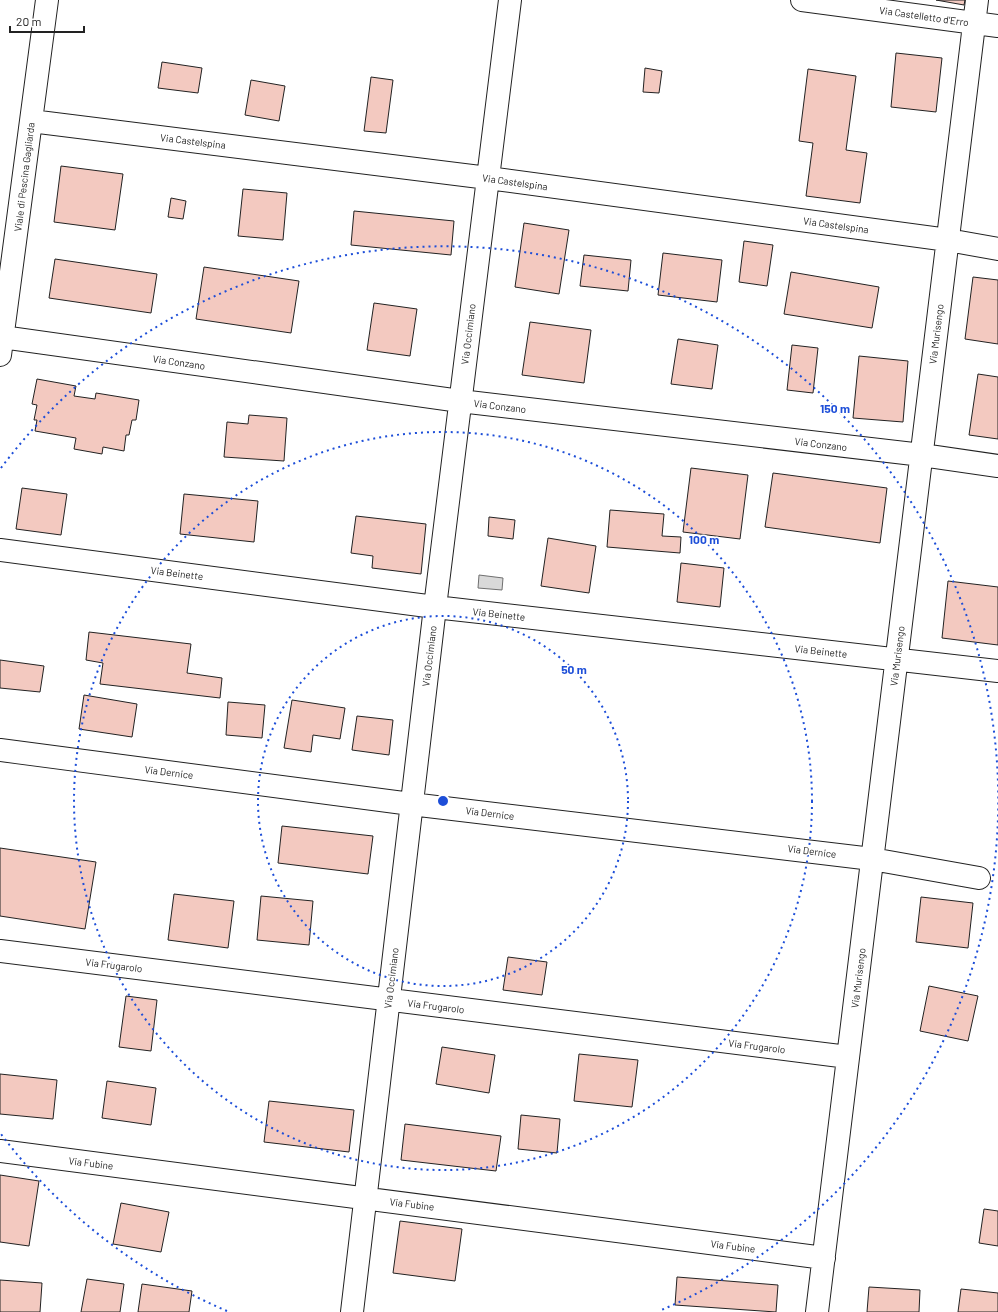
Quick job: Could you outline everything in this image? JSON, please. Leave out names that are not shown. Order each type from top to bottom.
[{"type":"street","name":"Viale di Pescina Gagliarda","points":[[1,346],[7,248],[31,121],[47,0]]},
{"type":"street","name":"Via Occimiano","points":[[352,1312],[411,804],[510,0]]},
{"type":"street","name":"Via Castelletto d'Erro","points":[[802,0],[998,26]]},
{"type":"street","name":"Via Murisengo","points":[[817,1312],[977,0]]},
{"type":"street","name":"Via Castelspina","points":[[31,121],[488,178],[948,240],[998,249]]},
{"type":"street","name":"Via Conzano","points":[[1,346],[998,466]]},
{"type":"street","name":"Via Beinette","points":[[0,550],[435,607],[998,671]]},
{"type":"street","name":"Via Dernice","points":[[0,750],[411,804],[872,859],[979,878]]},
{"type":"street","name":"Via Frugarolo","points":[[0,951],[848,1057]]},
{"type":"street","name":"Via Fubine","points":[[0,1151],[824,1258]]},
{"type":"shaded area","points":[[479,575],[503,578],[502,590],[478,588]]},
{"type":"building","points":[[936,0],[965,0],[964,5]]},
{"type":"building","points":[[896,53],[942,58],[936,112],[891,107]]},
{"type":"building","points":[[162,62],[202,68],[198,93],[158,88]]},
{"type":"building","points":[[645,68],[662,71],[659,93],[643,92]]},
{"type":"building","points":[[808,69],[856,76],[846,150],[867,153],[860,203],[806,196],[813,143],[799,141]]},
{"type":"building","points":[[371,77],[393,80],[386,133],[364,131]]},
{"type":"building","points":[[251,80],[285,86],[279,121],[245,115]]},
{"type":"building","points":[[61,166],[123,174],[115,230],[54,222]]},
{"type":"building","points":[[243,189],[287,193],[283,240],[238,236]]},
{"type":"building","points":[[171,198],[186,201],[183,219],[168,217]]},
{"type":"building","points":[[354,211],[454,221],[451,255],[351,245]]},
{"type":"building","points":[[524,223],[569,230],[559,294],[515,287]]},
{"type":"building","points":[[744,241],[773,245],[767,286],[739,282]]},
{"type":"building","points":[[663,253],[722,260],[717,302],[658,295]]},
{"type":"building","points":[[584,255],[631,260],[628,291],[580,286]]},
{"type":"building","points":[[55,259],[157,274],[151,313],[49,298]]},
{"type":"building","points":[[204,267],[299,281],[291,333],[196,319]]},
{"type":"building","points":[[791,272],[879,287],[872,328],[784,314]]},
{"type":"building","points":[[973,277],[998,280],[998,344],[965,339]]},
{"type":"building","points":[[374,303],[417,309],[410,356],[367,350]]},
{"type":"building","points":[[530,322],[591,330],[584,383],[522,375]]},
{"type":"building","points":[[678,339],[718,345],[712,389],[671,384]]},
{"type":"building","points":[[792,345],[818,348],[813,393],[787,390]]},
{"type":"building","points":[[859,356],[908,361],[903,422],[853,418]]},
{"type":"building","points":[[978,374],[998,377],[998,439],[969,435]]},
{"type":"building","points":[[37,379],[76,386],[74,396],[95,399],[96,393],[139,400],[136,420],[132,420],[129,435],[126,435],[124,451],[103,447],[102,454],[74,449],[76,438],[35,431],[37,420],[34,420],[37,405],[32,404]]},
{"type":"building","points":[[249,415],[287,418],[284,461],[224,457],[227,422],[248,424]]},
{"type":"building","points":[[691,468],[748,475],[740,539],[683,532]]},
{"type":"building","points":[[773,473],[887,488],[880,543],[765,527]]},
{"type":"building","points":[[22,488],[67,494],[61,535],[16,529]]},
{"type":"building","points":[[184,494],[258,501],[254,542],[180,534]]},
{"type":"building","points":[[610,510],[664,514],[662,536],[681,537],[680,553],[607,547]]},
{"type":"building","points":[[356,516],[426,524],[421,574],[372,568],[373,556],[351,553]]},
{"type":"building","points":[[489,517],[515,520],[513,539],[488,536]]},
{"type":"building","points":[[548,538],[596,546],[589,593],[541,586]]},
{"type":"building","points":[[681,563],[724,568],[720,607],[677,602]]},
{"type":"building","points":[[948,581],[998,587],[998,645],[942,638]]},
{"type":"building","points":[[89,632],[191,644],[187,673],[222,678],[220,698],[100,684],[103,663],[86,660]]},
{"type":"building","points":[[0,660],[44,666],[40,692],[0,688]]},
{"type":"building","points":[[84,695],[137,704],[132,737],[79,729]]},
{"type":"building","points":[[292,700],[345,708],[340,739],[313,735],[311,752],[284,748]]},
{"type":"building","points":[[228,702],[265,705],[262,738],[226,735]]},
{"type":"building","points":[[357,716],[393,720],[389,755],[352,750]]},
{"type":"building","points":[[282,826],[373,836],[368,874],[278,863]]},
{"type":"building","points":[[0,848],[96,862],[85,929],[0,916]]},
{"type":"building","points":[[174,894],[234,901],[228,948],[168,940]]},
{"type":"building","points":[[261,896],[313,901],[309,945],[257,940]]},
{"type":"building","points":[[921,897],[973,903],[968,948],[916,942]]},
{"type":"building","points":[[508,957],[547,962],[542,995],[503,990]]},
{"type":"building","points":[[929,986],[978,996],[968,1041],[920,1031]]},
{"type":"building","points":[[126,996],[157,1000],[151,1051],[119,1047]]},
{"type":"building","points":[[442,1047],[495,1055],[489,1093],[436,1084]]},
{"type":"building","points":[[579,1054],[638,1060],[632,1107],[574,1101]]},
{"type":"building","points":[[0,1074],[57,1080],[53,1119],[0,1114]]},
{"type":"building","points":[[107,1081],[156,1088],[151,1125],[102,1118]]},
{"type":"building","points":[[269,1101],[354,1110],[349,1152],[264,1142]]},
{"type":"building","points":[[521,1115],[560,1119],[557,1153],[518,1149]]},
{"type":"building","points":[[405,1124],[501,1136],[496,1171],[401,1160]]},
{"type":"building","points":[[0,1175],[39,1181],[29,1246],[0,1242]]},
{"type":"building","points":[[121,1203],[169,1212],[161,1252],[113,1244]]},
{"type":"building","points":[[984,1209],[998,1211],[998,1246],[979,1243]]},
{"type":"building","points":[[400,1221],[462,1229],[455,1281],[393,1273]]},
{"type":"building","points":[[677,1277],[778,1285],[776,1312],[675,1305]]},
{"type":"building","points":[[87,1279],[124,1284],[120,1312],[81,1312]]},
{"type":"building","points":[[0,1280],[42,1283],[40,1312],[0,1312]]},
{"type":"building","points":[[142,1284],[192,1291],[189,1312],[138,1312]]},
{"type":"building","points":[[869,1287],[920,1290],[919,1312],[867,1312]]},
{"type":"building","points":[[961,1289],[998,1293],[998,1312],[958,1312]]}]
